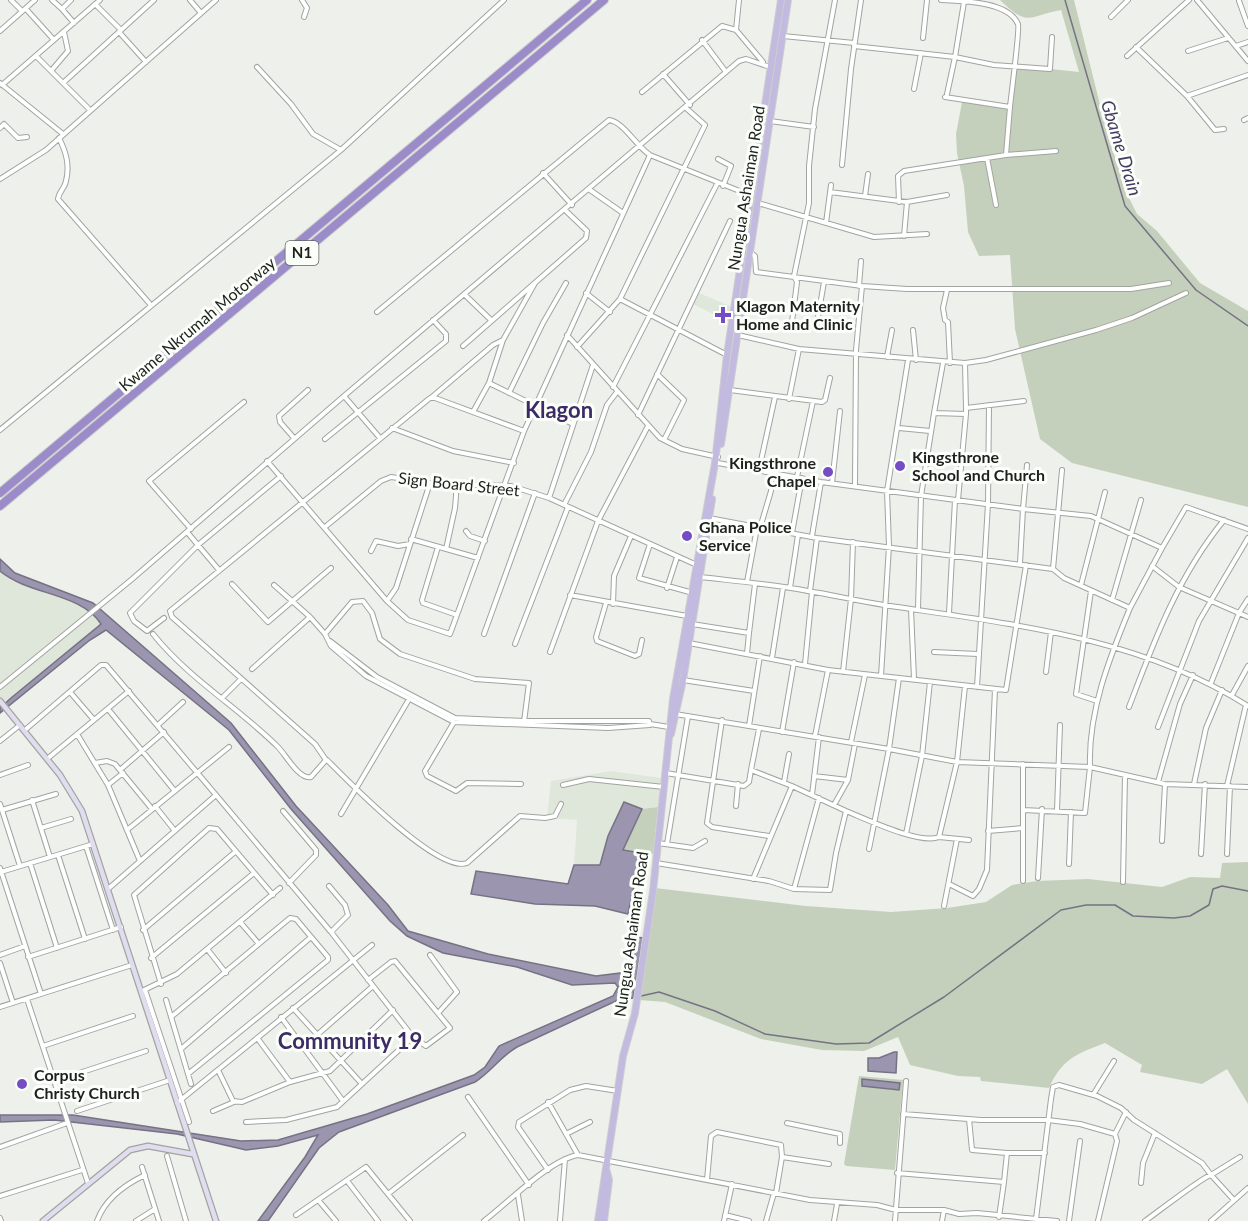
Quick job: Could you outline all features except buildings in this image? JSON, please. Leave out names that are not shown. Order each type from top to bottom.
[{"type":"highway","name":"Kwame Nkrumah Motorway","points":[[0,493],[587,0]]},
{"type":"highway","name":"Kwame Nkrumah Motorway","points":[[0,506],[604,0]]},
{"type":"main road","name":"Nungua Ashaiman Road","points":[[598,1221],[624,1056],[636,1013],[656,863],[670,730],[683,680],[709,518],[728,355],[770,121],[781,0]]},
{"type":"main road","name":"Nungua Ashaiman Road","points":[[700,566],[730,390],[775,68],[783,36],[788,0]]},
{"type":"main road","name":"Nungua Ashaiman Road","points":[[674,714],[688,617],[698,577]]},
{"type":"main road","name":"Nungua Ashaiman Road","points":[[604,1221],[606,1180]]},
{"type":"street","points":[[11,0],[54,40]]},
{"type":"street","points":[[0,31],[35,0]]},
{"type":"street","points":[[52,0],[74,23]]},
{"type":"street","points":[[62,9],[71,0]]},
{"type":"street","points":[[63,134],[1,84],[100,0]]},
{"type":"street","points":[[63,83],[154,0]]},
{"type":"street","points":[[190,0],[201,13]]},
{"type":"street","points":[[201,13],[211,0]]},
{"type":"street","points":[[0,179],[41,154],[216,0]]},
{"type":"street","points":[[302,0],[307,8],[304,17]]},
{"type":"street","points":[[0,430],[150,304],[341,150],[504,0]]},
{"type":"street","points":[[736,30],[740,0]]},
{"type":"street","points":[[792,322],[797,282],[794,276],[810,194],[809,166],[814,127],[835,0]]},
{"type":"street","points":[[842,165],[854,44],[861,0]]},
{"type":"street","points":[[923,38],[927,0]]},
{"type":"street","points":[[941,0],[997,6],[1018,22],[1006,156]]},
{"type":"street","points":[[1111,17],[1128,0]]},
{"type":"street","points":[[1127,56],[1190,0]]},
{"type":"street","points":[[1197,0],[1248,61]]},
{"type":"street","points":[[1240,0],[1248,26]]},
{"type":"street","points":[[962,1],[955,57],[946,96],[1010,107]]},
{"type":"street","points":[[96,4],[146,62]]},
{"type":"street","points":[[642,92],[702,40],[722,26],[736,30],[764,63]]},
{"type":"street","points":[[51,71],[68,51],[64,32]]},
{"type":"street","points":[[783,36],[955,57],[1013,67],[1050,69],[1052,37]]},
{"type":"street","points":[[1188,51],[1228,38]]},
{"type":"street","points":[[702,40],[726,72]]},
{"type":"street","points":[[1236,46],[1248,42]]},
{"type":"street","points":[[1137,47],[1187,96],[1215,130],[1224,129]]},
{"type":"street","points":[[914,88],[921,53]]},
{"type":"street","points":[[36,56],[90,110]]},
{"type":"street","points":[[0,687],[189,531],[267,461],[590,190],[726,72],[744,59],[775,68]]},
{"type":"street","points":[[257,68],[279,89],[313,134],[341,150]]},
{"type":"street","points":[[577,347],[620,299],[705,125],[663,74]]},
{"type":"street","points":[[1187,96],[1248,75]]},
{"type":"street","points":[[377,312],[543,172],[609,120],[616,121],[639,148],[650,154],[804,218],[874,237],[927,234]]},
{"type":"street","points":[[770,121],[814,127]]},
{"type":"street","points":[[0,128],[4,124],[18,138],[27,137]]},
{"type":"street","points":[[59,138],[67,155],[66,184],[59,192],[58,199],[150,304]]},
{"type":"street","points":[[899,202],[898,176],[904,171],[987,158],[1056,152]]},
{"type":"street","points":[[267,461],[387,601],[408,620],[450,634],[506,486],[524,431],[650,154]]},
{"type":"street","points":[[987,158],[996,205]]},
{"type":"street","points":[[613,387],[649,315],[731,166],[718,159]]},
{"type":"street","points":[[543,172],[572,205]]},
{"type":"street","points":[[865,196],[868,174]]},
{"type":"street","points":[[826,223],[831,185]]},
{"type":"street","points":[[590,190],[623,213]]},
{"type":"street","points":[[830,192],[899,202],[947,195]]},
{"type":"street","points":[[904,236],[907,202]]},
{"type":"street","points":[[463,346],[587,235],[587,231],[565,210]]},
{"type":"street","points":[[638,415],[730,221]]},
{"type":"street","points":[[750,252],[755,256],[756,272],[860,286],[946,290],[1131,289],[1169,283]]},
{"type":"street","points":[[855,486],[861,261]]},
{"type":"street","points":[[473,412],[489,383],[503,340],[536,281]]},
{"type":"street","points":[[818,317],[824,282]]},
{"type":"street","points":[[509,393],[543,322],[566,283]]},
{"type":"street","points":[[946,290],[943,308],[945,320],[948,322],[950,363]]},
{"type":"street","points":[[586,293],[610,312]]},
{"type":"street","points":[[738,335],[800,349],[943,363],[965,363],[986,360],[1096,330],[1132,318],[1186,293]]},
{"type":"street","points":[[465,294],[491,320]]},
{"type":"street","points":[[620,299],[728,355]]},
{"type":"street","points":[[325,439],[446,341],[446,334],[433,320]]},
{"type":"street","points":[[887,357],[892,330]]},
{"type":"street","points":[[913,330],[916,360]]},
{"type":"street","points":[[567,335],[648,426],[664,440],[682,449],[821,482],[1091,516],[1162,548]]},
{"type":"street","points":[[503,340],[493,345],[432,398],[391,428],[170,611],[172,617],[307,736],[326,760],[384,817],[426,849],[459,865],[467,863],[520,816],[545,818],[555,816],[561,804]]},
{"type":"street","points":[[789,399],[800,349]]},
{"type":"street","points":[[881,676],[889,546],[887,491],[899,428],[908,360]]},
{"type":"street","points":[[918,609],[921,496],[943,363]]},
{"type":"street","points":[[949,613],[966,414],[965,363]]},
{"type":"street","points":[[549,498],[593,365]]},
{"type":"street","points":[[657,374],[684,400],[664,440]]},
{"type":"street","points":[[730,390],[789,399],[825,400],[830,378]]},
{"type":"street","points":[[489,383],[573,424]]},
{"type":"street","points":[[294,438],[280,422],[279,416],[308,390]]},
{"type":"street","points":[[515,644],[566,506],[591,452],[607,405],[617,392]]},
{"type":"street","points":[[344,396],[380,438]]},
{"type":"street","points":[[760,465],[775,397]]},
{"type":"street","points":[[432,398],[524,431]]},
{"type":"street","points":[[792,533],[813,401]]},
{"type":"street","points":[[966,408],[1024,401]]},
{"type":"street","points":[[219,570],[149,481],[244,402]]},
{"type":"street","points":[[977,687],[988,504],[989,405]]},
{"type":"street","points":[[832,483],[840,411]]},
{"type":"street","points":[[934,413],[966,414]]},
{"type":"street","points":[[549,652],[598,521],[648,426]]},
{"type":"street","points":[[391,428],[453,451],[514,463]]},
{"type":"street","points":[[899,428],[930,431]]},
{"type":"street","points":[[1020,563],[1027,465]]},
{"type":"street","points":[[1053,569],[1062,470]]},
{"type":"street","points":[[747,582],[759,528],[771,491],[772,472]]},
{"type":"street","points":[[164,618],[147,631],[134,621],[130,612],[198,545],[281,476]]},
{"type":"street","name":"Sign Board Street","points":[[326,528],[385,478],[397,477],[430,483],[506,486],[549,498],[700,566]]},
{"type":"street","points":[[805,664],[821,482]]},
{"type":"street","points":[[387,601],[396,588],[430,483]]},
{"type":"street","points":[[446,549],[455,508],[457,483]]},
{"type":"street","points":[[1081,585],[1105,492]]},
{"type":"street","points":[[484,634],[535,493]]},
{"type":"street","points":[[1112,600],[1141,500]]},
{"type":"street","points":[[1023,810],[1042,809],[1085,813],[1093,722],[1097,701],[1114,647],[1130,608],[1186,507],[1248,529]]},
{"type":"street","points":[[709,518],[798,535],[1053,569],[1064,578],[1130,608]]},
{"type":"street","points":[[1129,707],[1179,587],[1205,543],[1224,520]]},
{"type":"street","points":[[466,531],[470,536],[485,541]]},
{"type":"street","points":[[790,588],[798,535]]},
{"type":"street","points":[[613,604],[614,576],[631,536]]},
{"type":"street","points":[[1158,727],[1210,600],[1248,538]]},
{"type":"street","points":[[371,550],[376,541],[398,546],[410,542],[478,558]]},
{"type":"street","points":[[843,672],[851,599],[853,542]]},
{"type":"street","points":[[650,544],[639,578],[667,588],[693,593]]},
{"type":"street","points":[[438,547],[422,600],[423,603],[457,615]]},
{"type":"street","points":[[667,588],[677,557]]},
{"type":"street","points":[[689,643],[828,670],[1008,689],[1026,565]]},
{"type":"street","points":[[1152,566],[1179,587],[1248,617]]},
{"type":"street","points":[[232,584],[265,621],[271,621],[331,568]]},
{"type":"street","points":[[698,577],[811,591],[885,605],[1018,624],[1148,657],[1212,683],[1247,705],[1228,786],[1227,854]]},
{"type":"street","points":[[747,654],[756,584]]},
{"type":"street","points":[[274,585],[310,617],[338,653],[366,676],[408,700],[454,720],[524,724],[650,724],[670,730]]},
{"type":"street","points":[[772,658],[783,588]]},
{"type":"street","points":[[1091,591],[1082,639],[1076,694],[1097,701]]},
{"type":"street","points":[[570,595],[688,617]]},
{"type":"street","points":[[1212,683],[1239,613],[1248,599]]},
{"type":"street","points":[[325,634],[352,603],[363,601],[372,613],[380,639],[400,654],[475,679],[529,683],[524,724]]},
{"type":"street","points":[[606,603],[596,637],[597,641],[638,656],[642,640]]},
{"type":"street","points":[[911,609],[914,679]]},
{"type":"street","points":[[252,669],[310,617]]},
{"type":"street","points":[[692,624],[749,633]]},
{"type":"street","points":[[1046,672],[1052,632]]},
{"type":"street","points":[[153,634],[278,747],[307,778],[326,760]]},
{"type":"street","points":[[330,641],[370,672],[454,720]]},
{"type":"street","points":[[934,652],[978,654]]},
{"type":"street","points":[[749,726],[760,656]]},
{"type":"street","points":[[782,732],[794,662]]},
{"type":"street","points":[[25,730],[104,664],[164,732],[331,932],[352,960],[368,980],[393,1010],[413,1037],[426,1046],[450,1031],[450,1027],[439,1012],[395,962],[391,962],[368,980]]},
{"type":"street","points":[[1232,695],[1248,666]]},
{"type":"street","points":[[812,795],[817,736],[828,670]]},
{"type":"street","points":[[834,805],[848,780],[865,675]]},
{"type":"street","points":[[1158,782],[1180,704],[1193,675]]},
{"type":"street","points":[[869,849],[889,748],[899,678]]},
{"type":"street","points":[[222,698],[241,679]]},
{"type":"street","points":[[683,680],[754,691]]},
{"type":"street","points":[[906,834],[922,756],[930,682]]},
{"type":"street","points":[[939,837],[957,762],[965,686]]},
{"type":"street","points":[[949,884],[970,896],[976,894],[987,870],[994,689]]},
{"type":"street","points":[[1194,784],[1206,728],[1222,690]]},
{"type":"street","points":[[47,759],[129,691]]},
{"type":"street","points":[[70,692],[94,720]]},
{"type":"street","points":[[341,814],[354,788],[408,700]]},
{"type":"street","points":[[1,701],[47,759],[77,802],[132,965],[144,991],[179,1101],[192,1154],[216,1221]]},
{"type":"street","points":[[158,725],[183,702]]},
{"type":"street","points":[[108,709],[174,790]]},
{"type":"street","points":[[674,714],[889,748],[957,762],[1090,767],[1165,784],[1248,787]]},
{"type":"street","points":[[668,844],[688,716]]},
{"type":"street","points":[[454,720],[424,771],[427,776],[456,791],[467,783],[521,784]]},
{"type":"street","points":[[722,720],[707,823],[712,827],[769,836]]},
{"type":"street","points":[[0,741],[20,725]]},
{"type":"street","points":[[1056,811],[1060,725]]},
{"type":"street","points":[[666,773],[747,785],[759,729]]},
{"type":"street","points":[[108,785],[164,732]]},
{"type":"street","points":[[77,734],[108,785],[140,861]]},
{"type":"street","points":[[127,830],[229,747]]},
{"type":"street","points":[[784,782],[789,754]]},
{"type":"street","points":[[95,763],[111,762],[175,831]]},
{"type":"street","points":[[1023,764],[1023,881]]},
{"type":"street","points":[[0,775],[28,765]]},
{"type":"street","points":[[751,770],[784,782],[874,823],[906,834],[931,839],[939,837],[969,840]]},
{"type":"street","points":[[1123,882],[1125,775]]},
{"type":"street","points":[[814,776],[848,780]]},
{"type":"street","points":[[563,785],[588,779],[665,787]]},
{"type":"street","points":[[736,806],[738,784]]},
{"type":"street","points":[[1162,841],[1165,784]]},
{"type":"street","points":[[1201,854],[1205,784]]},
{"type":"street","points":[[753,879],[769,836],[792,786]]},
{"type":"street","points":[[2,810],[56,794]]},
{"type":"street","points":[[108,889],[216,795]]},
{"type":"street","points":[[794,889],[819,798]]},
{"type":"street","points":[[32,800],[50,857]]},
{"type":"street","points":[[0,804],[20,866]]},
{"type":"street","points":[[1038,878],[1042,809]]},
{"type":"street","points":[[283,811],[316,850],[316,855],[289,883]]},
{"type":"street","points":[[656,863],[753,879],[794,889],[830,890],[846,811]]},
{"type":"street","points":[[1069,864],[1071,812]]},
{"type":"street","points":[[41,828],[71,819]]},
{"type":"street","points":[[161,984],[134,898],[136,892],[209,828],[217,829],[273,895]]},
{"type":"street","points":[[988,831],[1023,828]]},
{"type":"street","points":[[944,906],[957,839]]},
{"type":"street","points":[[657,843],[693,848],[705,841]]},
{"type":"street","points":[[41,994],[0,871],[93,844]]},
{"type":"street","points":[[86,846],[113,930]]},
{"type":"street","points":[[143,930],[236,852]]},
{"type":"street","points":[[58,855],[85,939]]},
{"type":"street","points":[[30,863],[57,948]]},
{"type":"street","points":[[152,958],[254,873]]},
{"type":"street","points":[[329,886],[345,906],[348,915],[331,932]]},
{"type":"street","points":[[144,991],[161,984],[208,950],[280,888]]},
{"type":"street","points":[[171,1017],[293,917],[327,954],[328,960],[188,1074]]},
{"type":"street","points":[[240,922],[260,944]]},
{"type":"street","points":[[28,957],[121,927]]},
{"type":"street","points":[[181,1049],[311,937]]},
{"type":"street","points":[[179,1101],[219,1071],[281,1017],[372,945]]},
{"type":"street","points":[[0,955],[25,946]]},
{"type":"street","points":[[208,950],[226,973]]},
{"type":"street","points":[[430,955],[457,992],[439,1012]]},
{"type":"street","points":[[0,963],[13,1003]]},
{"type":"street","points":[[0,1007],[132,965]]},
{"type":"street","points":[[316,1035],[373,986]]},
{"type":"street","points":[[144,991],[170,1080],[189,1122]]},
{"type":"street","points":[[27,999],[88,1183]]},
{"type":"street","points":[[166,1000],[191,1084]]},
{"type":"street","points":[[292,1008],[362,1084]]},
{"type":"street","points":[[213,1111],[290,1082],[330,1071],[393,1010]]},
{"type":"street","points":[[43,1046],[133,1016]]},
{"type":"street","points":[[281,1017],[343,1102]]},
{"type":"street","points":[[246,1122],[263,1123],[329,1110],[343,1102],[413,1037]]},
{"type":"street","points":[[258,1039],[290,1082]]},
{"type":"street","points":[[55,1081],[146,1051]]},
{"type":"street","points":[[1093,1095],[1114,1061]]},
{"type":"street","points":[[219,1071],[234,1102]]},
{"type":"street","points":[[76,1111],[170,1080]]},
{"type":"street","points":[[895,1221],[906,1080]]},
{"type":"street","points":[[1036,1219],[1053,1087],[1059,1085],[1093,1095],[1126,1112],[1202,1163],[1233,1199]]},
{"type":"street","points":[[548,1170],[517,1125],[548,1102],[570,1090],[586,1086],[618,1091]]},
{"type":"street","points":[[468,1097],[530,1185]]},
{"type":"street","points":[[548,1102],[578,1155]]},
{"type":"street","points":[[1098,1221],[1118,1141],[1115,1134],[1126,1112]]},
{"type":"street","points":[[903,1114],[969,1119],[1048,1120],[1080,1124],[1115,1134]]},
{"type":"street","points":[[969,1119],[972,1150],[1045,1153]]},
{"type":"street","points":[[566,1134],[590,1122]]},
{"type":"street","points":[[0,1147],[67,1123]]},
{"type":"street","points":[[787,1124],[840,1134],[840,1143]]},
{"type":"street","points":[[706,1180],[714,1133],[781,1145],[782,1157],[775,1193],[766,1221]]},
{"type":"street","points":[[1141,1183],[1143,1163],[1155,1133]]},
{"type":"street","points":[[388,1194],[462,1135]]},
{"type":"street","points":[[1069,1221],[1080,1142]]},
{"type":"street","points":[[43,1221],[135,1147],[163,1147],[192,1154]]},
{"type":"street","points":[[999,1217],[1007,1152]]},
{"type":"street","points":[[484,1221],[548,1170],[565,1159],[578,1155],[837,1204],[877,1205],[896,1210],[944,1210],[959,1214],[977,1213],[1057,1221]]},
{"type":"street","points":[[167,1156],[186,1221]]},
{"type":"street","points":[[782,1157],[829,1164]]},
{"type":"street","points":[[1145,1221],[1188,1191],[1203,1176],[1211,1175],[1240,1158]]},
{"type":"street","points":[[560,1221],[565,1159]]},
{"type":"street","points":[[142,1167],[159,1221]]},
{"type":"street","points":[[296,1215],[367,1167],[410,1221]]},
{"type":"street","points":[[0,1196],[82,1170]]},
{"type":"street","points":[[897,1173],[1004,1182]]},
{"type":"street","points":[[97,1221],[111,1198],[131,1182],[145,1175]]},
{"type":"street","points":[[348,1182],[378,1221]]},
{"type":"street","points":[[724,1221],[732,1185]]},
{"type":"street","points":[[1211,1221],[1248,1188]]},
{"type":"street","points":[[518,1195],[522,1221]]},
{"type":"street","points":[[319,1201],[333,1220]]},
{"type":"street","points":[[834,1221],[837,1204]]},
{"type":"street","points":[[136,1221],[155,1209]]},
{"type":"street","points":[[942,1221],[944,1210]]},
{"type":"street","points":[[975,1221],[977,1213]]},
{"type":"street","points":[[725,1215],[749,1221]]},
{"type":"shaded area","name":"Klagon Maternity Home and Clinic","points":[[699,293],[732,307],[731,323],[693,304]]},
{"type":"shaded area","points":[[0,559],[15,573],[93,603],[231,723],[296,806],[388,905],[408,931],[488,954],[596,976],[628,972],[636,937],[643,938],[633,998],[618,1000],[517,1047],[475,1082],[339,1132],[319,1148],[268,1221],[258,1221],[305,1157],[318,1135],[278,1146],[246,1150],[177,1134],[54,1120],[0,1122],[0,1115],[73,1115],[241,1141],[278,1140],[367,1114],[474,1075],[485,1067],[499,1046],[613,996],[618,987],[615,983],[572,985],[517,967],[443,953],[407,936],[390,921],[291,809],[229,730],[106,630],[90,640],[0,713],[0,708],[11,698],[101,624],[81,606],[12,579],[0,571]]},
{"type":"shaded area","points":[[0,571],[10,580],[72,601],[88,610],[102,624],[0,708]]},
{"type":"shaded area","points":[[611,771],[661,778],[658,807],[642,809],[624,802],[608,836],[600,865],[574,865],[577,820],[547,818],[551,781]]},
{"type":"shaded area","points":[[624,802],[642,809],[623,850],[641,853],[628,914],[595,906],[535,904],[471,894],[476,871],[568,884],[574,865],[600,865],[608,836]]},
{"type":"shaded area","points":[[897,1052],[896,1073],[868,1071],[868,1058],[879,1058]]},
{"type":"shaded area","points":[[862,1079],[900,1083],[899,1090],[862,1086]]},
{"type":"green space","points":[[1000,0],[1074,0],[1107,133],[1128,196],[1137,214],[1157,231],[1200,283],[1248,311],[1248,507],[1072,463],[1040,439],[1015,329],[1010,255],[979,256],[968,232],[956,134],[962,102],[1013,108],[1014,65],[1079,72],[1061,10],[1029,18],[1017,14]]},
{"type":"green space","points":[[658,807],[653,854],[623,851],[642,809]]},
{"type":"green space","points":[[1248,862],[1248,1104],[1227,1069],[1202,1084],[1140,1072],[1142,1065],[1105,1043],[1071,1059],[1059,1070],[1049,1088],[981,1081],[980,1077],[958,1076],[910,1065],[898,1037],[864,1051],[822,1050],[761,1039],[665,1002],[639,1000],[655,888],[806,906],[891,912],[947,908],[986,902],[1012,885],[1037,881],[1088,879],[1162,887],[1190,877],[1220,878],[1222,863]]},
{"type":"green space","points":[[859,1076],[903,1080],[895,1170],[844,1164]]},
{"type":"waterway","name":"Gbame Drain","points":[[1065,0],[1125,206],[1196,290],[1248,326]]},
{"type":"waterway","points":[[641,996],[659,992],[715,1011],[765,1034],[836,1044],[869,1043],[944,997],[1061,910],[1086,905],[1115,905],[1133,916],[1174,918],[1190,916],[1209,905],[1213,889],[1222,886],[1248,891]]},
{"type":"place","name":"Klagon Maternity Home and Clinic","points":[[723,315]]},
{"type":"place","name":"Kingsthrone School and Church","points":[[900,466]]},
{"type":"place","name":"Kingsthrone Chapel","points":[[828,472]]},
{"type":"place","name":"Ghana Police Service","points":[[687,536]]},
{"type":"place","name":"Corpus Christy Church","points":[[22,1084]]},
{"type":"district","name":"Klagon","points":[[559,410]]},
{"type":"district","name":"Community 19","points":[[350,1041]]}]
